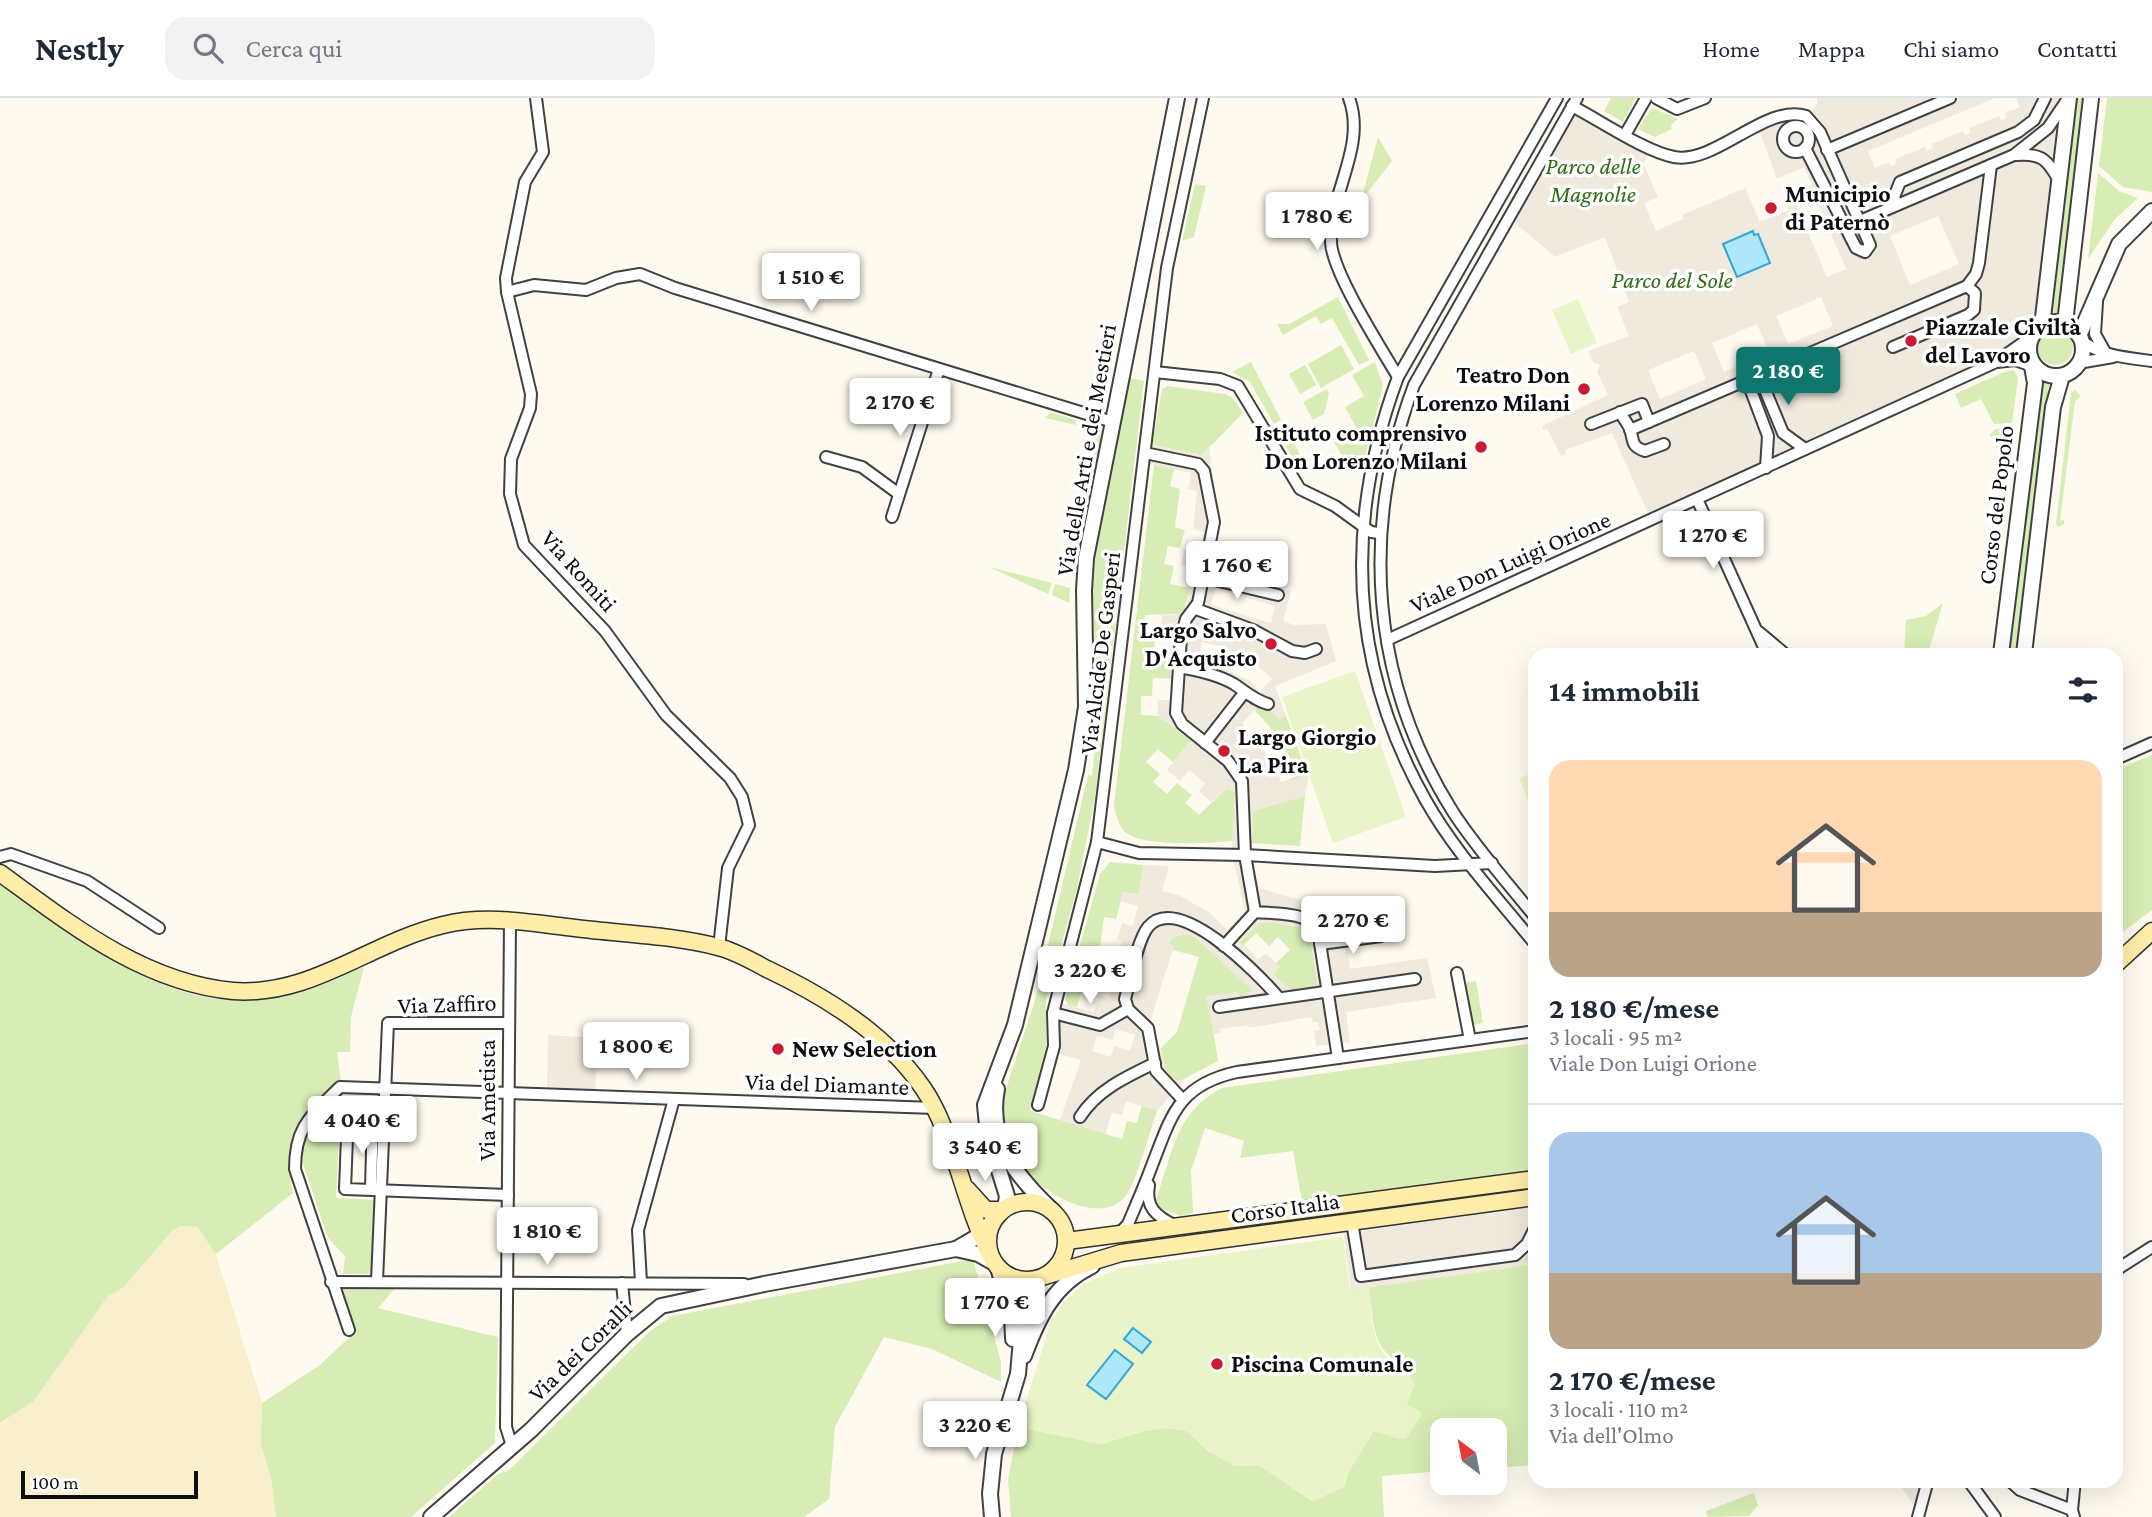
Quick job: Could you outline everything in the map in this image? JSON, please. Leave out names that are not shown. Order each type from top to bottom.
[{"type":"main road","points":[[0,873],[54,912],[128,958],[164,975],[208,987],[254,991],[276,989],[325,974],[429,928],[471,920],[510,921],[719,947],[782,976],[848,1014],[902,1062],[935,1108],[959,1179],[980,1235],[994,1262],[1015,1279],[1026,1281],[1045,1276],[1061,1261],[1066,1241],[1065,1230],[1053,1211],[1030,1202],[1001,1212],[986,1210],[959,1179]]},
{"type":"main road","points":[[2123,946],[2152,925]]},
{"type":"main road","points":[[2123,958],[2152,931]]},
{"type":"main road","name":"Corso Italia","points":[[1066,1241],[1528,1180]]},
{"type":"main road","name":"Corso Italia","points":[[1045,1276],[1121,1253],[1528,1198]]},
{"type":"main road","points":[[994,1262],[987,1236],[1001,1212]]},
{"type":"street","name":"Via Romiti","points":[[536,98],[543,152],[525,182],[506,278],[531,394],[530,408],[511,459],[510,494],[524,545],[605,631],[659,707],[730,778],[742,797],[749,825],[728,868],[719,947]]},
{"type":"street","name":"Via delle Arti e dei Mestieri","points":[[1004,1057],[1015,1025],[1082,737],[1086,707],[1085,571],[1177,98]]},
{"type":"street","name":"Via Alcide De Gasperi","points":[[1038,1105],[1054,1045],[1053,1013],[1097,842],[1167,268],[1203,98]]},
{"type":"street","points":[[1349,98],[1353,113],[1353,138],[1334,215],[1332,253],[1398,377]]},
{"type":"street","points":[[1528,935],[1472,866],[1424,798],[1392,728],[1377,682],[1361,582],[1383,419],[1398,377],[1557,98]]},
{"type":"street","points":[[1625,135],[1646,98]]},
{"type":"street","points":[[1656,98],[1677,109],[1704,98]]},
{"type":"street","points":[[1897,205],[1894,197],[1900,182],[2018,132],[2034,120],[2045,98]]},
{"type":"street","points":[[1860,221],[2014,155],[2048,128],[2069,98]]},
{"type":"street","points":[[2033,365],[2029,347],[2038,330],[2060,183],[2069,98]]},
{"type":"street","points":[[2065,323],[2091,98]]},
{"type":"street","points":[[1827,150],[1945,99]]},
{"type":"street","points":[[1528,908],[1455,815],[1423,758],[1392,675],[1379,568],[1368,531],[1399,426],[1414,385],[1574,102],[1625,135],[1676,158],[1688,157],[1786,114],[1796,113],[1814,123],[1870,244],[1865,252],[1856,248],[1805,148]]},
{"type":"street","points":[[2014,155],[2039,154],[2046,159],[2060,183]]},
{"type":"street","points":[[1630,429],[1966,286],[1976,274],[1979,263],[1991,165]]},
{"type":"street","points":[[2078,363],[2079,337],[2098,287],[2119,244],[2152,211]]},
{"type":"street","points":[[507,292],[534,285],[586,290],[616,278],[640,274],[675,288],[1113,422]]},
{"type":"street","points":[[1893,347],[1968,315],[1976,303],[1975,293],[1966,286]]},
{"type":"street","points":[[2098,287],[2095,334],[2105,352]]},
{"type":"street","points":[[2038,330],[2049,322],[2065,323],[2087,346],[2119,356],[2152,361]]},
{"type":"street","name":"Viale Don Luigi Orione","points":[[1387,640],[1994,363],[2038,330]]},
{"type":"street","points":[[1994,363],[2015,360],[2062,376],[2078,363],[2119,356]]},
{"type":"street","name":"Corso del Popolo","points":[[2002,648],[2035,383],[2033,365]]},
{"type":"street","points":[[892,517],[939,369]]},
{"type":"street","points":[[1155,372],[1220,379],[1238,386],[1300,489],[1335,506],[1368,531]]},
{"type":"street","points":[[1759,375],[1783,433],[1805,449]]},
{"type":"street","name":"Corso del Popolo","points":[[2025,648],[2053,407],[2062,376]]},
{"type":"street","points":[[1747,380],[1768,436],[1766,468]]},
{"type":"street","points":[[1756,404],[1768,400]]},
{"type":"street","points":[[1591,424],[1642,404],[1649,422]]},
{"type":"street","points":[[1620,412],[1630,429],[1630,441],[1638,449],[1645,451],[1664,444]]},
{"type":"street","points":[[1145,453],[1199,464],[1204,471],[1213,522],[1195,609],[1186,619],[1179,667],[1178,719],[1228,761],[1242,781],[1245,855],[1255,912]]},
{"type":"street","points":[[826,457],[862,467],[899,494]]},
{"type":"street","points":[[1697,499],[1764,648]]},
{"type":"street","points":[[1202,577],[1278,595]]},
{"type":"street","points":[[1195,609],[1253,630],[1292,651],[1305,653],[1316,649]]},
{"type":"street","points":[[1757,630],[1778,648]]},
{"type":"street","points":[[1179,667],[1208,672],[1268,704]]},
{"type":"street","points":[[1205,743],[1244,693]]},
{"type":"street","points":[[2123,756],[2152,743]]},
{"type":"street","points":[[1097,842],[1139,853],[1245,855],[1472,866],[1492,863]]},
{"type":"street","points":[[0,858],[11,854],[87,881],[159,928]]},
{"type":"street","points":[[1255,912],[1304,917],[1312,922],[1320,944],[1338,1058]]},
{"type":"street","points":[[1224,946],[1255,912]]},
{"type":"street","points":[[1183,1100],[1161,1077],[1155,1063],[1148,1028],[1128,1009],[1125,999],[1144,934],[1153,923],[1170,919],[1206,930],[1279,998]]},
{"type":"street","name":"Via Ametista","points":[[510,921],[506,1427],[512,1447]]},
{"type":"street","points":[[1320,944],[1381,936]]},
{"type":"street","points":[[1457,973],[1469,1040]]},
{"type":"street","points":[[1219,1007],[1415,979]]},
{"type":"street","points":[[1053,1013],[1100,1025],[1128,1009]]},
{"type":"street","name":"Via Zaffiro","points":[[377,1281],[376,1189],[388,1023],[509,1023]]},
{"type":"street","points":[[1119,1234],[1128,1224],[1168,1123],[1183,1100],[1201,1083],[1218,1076],[1528,1032]]},
{"type":"street","points":[[1004,1057],[995,1115],[1001,1145],[1015,1173],[1053,1211]]},
{"type":"street","points":[[956,1249],[980,1235],[1001,1212],[1007,1196],[984,1118],[993,1077],[1004,1057]]},
{"type":"street","points":[[1080,1117],[1088,1104],[1107,1089],[1155,1063]]},
{"type":"street","name":"Via del Diamante","points":[[331,1282],[295,1169],[295,1147],[300,1129],[340,1087],[935,1108]]},
{"type":"street","points":[[641,1283],[638,1230],[674,1099]]},
{"type":"street","points":[[376,1189],[373,1113],[348,1112],[345,1189],[508,1195]]},
{"type":"street","points":[[1151,1168],[1147,1196],[1151,1209],[1159,1218],[1180,1228]]},
{"type":"street","points":[[1352,1222],[1361,1276],[1515,1255],[1528,1242]]},
{"type":"street","points":[[2123,1266],[2152,1247]]},
{"type":"street","points":[[956,1249],[978,1254],[994,1262],[1012,1312],[1013,1331],[1006,1407],[991,1474],[992,1517]]},
{"type":"street","name":"Via dei Coralli","points":[[431,1517],[512,1447],[627,1334],[661,1307],[764,1284],[956,1249]]},
{"type":"street","points":[[1006,1407],[1037,1322],[1059,1290],[1087,1268],[1121,1253]]},
{"type":"street","points":[[1018,1374],[1026,1281]]},
{"type":"street","points":[[349,1330],[331,1282],[764,1284]]},
{"type":"street","points":[[622,1283],[627,1334]]},
{"type":"street","points":[[659,1284],[661,1307]]},
{"type":"street","points":[[1918,1517],[1926,1488]]},
{"type":"street","points":[[1974,1488],[1995,1517]]},
{"type":"street","points":[[2018,1488],[2073,1513],[2075,1488]]},
{"type":"shaded area","points":[[1817,98],[1995,98],[1868,151],[1875,168],[1889,162],[1891,166],[1896,164],[1895,159],[1925,147],[1927,151],[1933,148],[1932,144],[1963,131],[1965,135],[1970,133],[1969,128],[1999,116],[2001,120],[2006,118],[2005,113],[2020,107],[2016,98],[2069,98],[2042,326],[2034,335],[1994,363],[1651,520],[1612,433],[1565,450],[1566,454],[1561,456],[1547,429],[1544,430],[1542,426],[1608,395],[1597,372],[1600,365],[1593,362],[1588,351],[1629,336],[1617,307],[1629,302],[1605,237],[1555,257],[1508,217],[1572,106],[1652,148],[1643,163],[1658,197],[1644,203],[1656,231],[1683,219],[1682,215],[1745,188],[1760,222],[1789,210],[1784,197],[1812,185],[1804,167],[1777,179],[1758,127],[1806,116],[1817,105]],"holes":[[[1816,199],[1846,269],[1827,277],[1797,207]],[[1938,216],[1959,264],[1910,285],[1890,236]],[[1821,297],[1833,326],[1788,344],[1776,316]],[[1757,324],[1769,352],[1724,372],[1712,343]],[[1694,351],[1706,379],[1660,399],[1648,370]]]},
{"type":"shaded area","points":[[1146,444],[1202,455],[1209,447],[1220,528],[1213,568],[1259,584],[1291,591],[1283,621],[1294,625],[1326,624],[1336,661],[1275,686],[1286,716],[1278,719],[1271,710],[1258,706],[1242,723],[1275,766],[1281,782],[1308,776],[1305,796],[1253,811],[1252,855],[1259,888],[1392,926],[1393,935],[1407,940],[1348,948],[1350,969],[1427,958],[1436,998],[1346,1012],[1350,1042],[1316,1046],[1314,1031],[1320,1030],[1318,1022],[1313,1022],[1311,1017],[1249,1028],[1248,1025],[1220,1029],[1221,1033],[1214,1034],[1206,996],[1238,992],[1239,999],[1252,990],[1195,937],[1187,934],[1173,937],[1168,944],[1174,946],[1148,1028],[1161,1048],[1168,1075],[1173,1080],[1183,1081],[1157,1111],[1126,1101],[1122,1115],[1112,1113],[1105,1134],[1060,1120],[1081,1060],[1052,1052],[1056,1002],[1094,1012],[1099,996],[1109,998],[1115,979],[1103,975],[1107,959],[1117,961],[1122,941],[1117,940],[1122,923],[1133,926],[1138,906],[1120,901],[1123,892],[1139,894],[1144,865],[1169,866],[1162,891],[1178,895],[1209,912],[1227,930],[1245,911],[1232,854],[1235,792],[1226,789],[1211,802],[1199,791],[1205,783],[1189,770],[1180,781],[1167,770],[1191,740],[1158,716],[1158,700],[1170,700],[1172,633],[1161,632],[1162,615],[1178,615],[1186,610],[1192,568],[1181,565],[1185,549],[1199,552],[1203,532],[1193,529],[1197,491],[1188,489],[1191,473],[1144,463]],"holes":[[[1215,589],[1275,606],[1271,623],[1211,605]],[[1202,642],[1220,646],[1256,664],[1272,679],[1260,692],[1250,681],[1199,657]],[[1259,923],[1304,928],[1309,932],[1318,986],[1291,990],[1273,974],[1280,967],[1266,953],[1258,960],[1240,942]],[[1116,1029],[1135,1035],[1130,1051],[1114,1046],[1111,1057],[1092,1051],[1097,1036],[1113,1040]]]},
{"type":"shaded area","points":[[548,1035],[598,1038],[595,1096],[547,1094]]},
{"type":"shaded area","points":[[1528,1198],[1528,1254],[1523,1259],[1528,1265],[1351,1290],[1342,1223]]},
{"type":"shaded area","points":[[180,1226],[197,1227],[216,1254],[262,1403],[261,1444],[271,1478],[276,1517],[0,1517],[0,1423],[34,1401],[107,1296],[124,1287],[172,1231]]},
{"type":"shaded area","points":[[1902,1488],[1926,1488],[1919,1512]]},
{"type":"green space","points":[[1611,98],[1636,98],[1623,122],[1604,111]]},
{"type":"green space","points":[[2076,98],[2085,98],[2058,314],[2050,315]]},
{"type":"green space","points":[[2107,98],[2152,98],[2152,192],[2123,187],[2099,166]]},
{"type":"green space","points":[[1652,108],[1678,119],[1671,125],[1672,129],[1655,137],[1638,129]]},
{"type":"green space","points":[[1378,137],[1392,161],[1361,201]]},
{"type":"green space","points":[[2098,173],[2119,191],[2138,198],[2115,219],[2088,259]]},
{"type":"green space","points":[[1195,184],[1206,186],[1194,237],[1182,241]]},
{"type":"green space","points":[[1338,297],[1369,360],[1359,365],[1332,318],[1321,324],[1316,316],[1283,335],[1277,324],[1289,324]]},
{"type":"green space","points":[[1578,299],[1597,343],[1571,354],[1552,310]]},
{"type":"green space","points":[[2055,329],[2068,334],[2073,347],[2068,360],[2055,365],[2042,360],[2037,347],[2042,334]]},
{"type":"green space","points":[[1341,345],[1354,369],[1321,388],[1308,364]]},
{"type":"green space","points":[[1251,362],[1281,420],[1274,424],[1250,382],[1232,372]]},
{"type":"green space","points":[[1375,362],[1383,386],[1365,457],[1344,459],[1334,442],[1357,429],[1345,407],[1364,396],[1352,375]]},
{"type":"green space","points":[[1305,365],[1316,385],[1300,394],[1289,374]]},
{"type":"green space","points":[[2014,370],[2018,378],[2012,423],[1994,424],[1981,399],[1961,408],[1955,394]]},
{"type":"green space","points":[[1130,378],[1144,381],[1095,797],[1077,889],[1046,1000],[1046,1047],[1030,1111],[1090,1129],[1112,1112],[1105,1134],[1122,1139],[1127,1121],[1137,1123],[1142,1105],[1165,1099],[1157,1111],[1138,1169],[1125,1197],[1113,1206],[1099,1209],[1066,1201],[1050,1192],[1024,1170],[1007,1138],[1002,1101],[1035,1000],[1088,775],[1092,776],[1100,698],[1097,698],[1092,574]]},
{"type":"green space","points":[[2039,383],[2049,384],[2017,648],[2008,648]]},
{"type":"green space","points":[[1168,386],[1225,394],[1233,398],[1243,413],[1202,455],[1152,445],[1162,389]]},
{"type":"green space","points":[[1327,389],[1329,394],[1324,414],[1313,420],[1303,402]]},
{"type":"green space","points":[[2075,390],[2081,396],[2075,401],[2060,521],[2064,520],[2064,524],[2058,527],[2056,524],[2071,393]]},
{"type":"green space","points":[[1052,412],[1075,420],[1076,425],[1045,418]]},
{"type":"green space","points":[[1084,424],[1104,432],[1087,512],[1078,510],[1098,431],[1083,427]]},
{"type":"green space","points":[[2013,427],[2009,453],[2001,457],[1990,434],[1995,429]]},
{"type":"green space","points":[[1287,431],[1303,460],[1295,463],[1280,435]]},
{"type":"green space","points":[[1154,465],[1174,469],[1170,486],[1180,489],[1175,527],[1185,530],[1180,548],[1168,546],[1164,564],[1174,566],[1170,584],[1190,588],[1183,614],[1145,615],[1144,633],[1155,634],[1154,651],[1171,652],[1171,679],[1153,678],[1152,696],[1141,696],[1141,715],[1158,716],[1191,740],[1173,762],[1158,749],[1146,762],[1160,774],[1153,782],[1167,794],[1177,783],[1192,795],[1185,803],[1199,815],[1226,789],[1232,789],[1235,792],[1233,841],[1176,843],[1145,840],[1124,831],[1114,806]]},
{"type":"green space","points":[[1076,516],[1085,518],[1079,546],[1068,548]]},
{"type":"green space","points":[[989,567],[1052,583],[1048,594]]},
{"type":"green space","points":[[1055,584],[1070,588],[1069,603],[1052,595]]},
{"type":"green space","points":[[1943,603],[1930,648],[1904,648],[1906,620],[1926,616]]},
{"type":"green space","points":[[1355,671],[1406,817],[1333,843],[1282,697]]},
{"type":"green space","points":[[1258,706],[1271,710],[1278,719],[1286,716],[1308,776],[1306,788],[1278,784],[1297,776],[1285,749],[1254,710],[1242,723],[1236,712]]},
{"type":"green space","points":[[2152,755],[2152,910],[2123,932],[2123,767]]},
{"type":"green space","points":[[1528,775],[1528,800],[1519,778]]},
{"type":"green space","points":[[1305,796],[1300,846],[1252,843],[1253,811]]},
{"type":"green space","points":[[1110,862],[1144,865],[1139,894],[1123,893],[1116,919],[1104,917],[1099,954],[1089,952],[1084,970],[1097,974],[1092,991],[1082,989],[1077,1007],[1068,1005],[1065,999],[1100,874]]},
{"type":"green space","points":[[0,882],[92,947],[124,966],[158,983],[194,994],[230,1000],[280,997],[364,967],[351,1017],[350,1052],[337,1052],[341,1082],[304,1119],[292,1141],[290,1172],[293,1193],[216,1254],[197,1227],[180,1226],[172,1231],[124,1287],[107,1297],[34,1401],[0,1423]]},
{"type":"green space","points":[[1259,923],[1304,928],[1309,932],[1318,986],[1292,991],[1272,974],[1279,967],[1276,963],[1290,950],[1278,937],[1269,946],[1256,933],[1244,945],[1258,960],[1238,944]]},
{"type":"green space","points":[[1187,934],[1195,937],[1253,990],[1239,999],[1238,993],[1213,1028],[1218,1061],[1180,1081],[1168,1073],[1161,1048],[1177,1032],[1199,957],[1173,950],[1173,946],[1168,944],[1173,937]]},
{"type":"green space","points":[[1476,981],[1483,1023],[1471,1025],[1464,983]]},
{"type":"green space","points":[[1528,1044],[1528,1170],[1302,1202],[1293,1151],[1240,1158],[1244,1141],[1205,1128],[1191,1171],[1193,1213],[1181,1216],[1157,1207],[1157,1197],[1178,1134],[1195,1108],[1222,1088]]},
{"type":"green space","points":[[341,1096],[336,1198],[376,1200],[372,1274],[343,1274],[345,1256],[328,1238],[299,1152],[307,1126],[335,1097]]},
{"type":"green space","name":"Piscina Comunale","points":[[1343,1237],[1350,1289],[1368,1287],[1377,1342],[1387,1357],[1412,1379],[1415,1384],[1407,1404],[1422,1413],[1406,1439],[1373,1432],[1348,1473],[1344,1487],[1312,1501],[1259,1465],[1235,1466],[1208,1451],[1187,1431],[1165,1428],[1145,1431],[1101,1444],[1018,1427],[1051,1322],[1063,1303],[1083,1284],[1120,1268]]},
{"type":"green space","points":[[973,1259],[1001,1362],[1001,1382],[932,1349],[884,1337],[835,1427],[829,1499],[804,1517],[449,1517],[498,1474],[509,1470],[650,1331],[672,1316]]},
{"type":"green space","points":[[1528,1265],[1528,1466],[1507,1467],[1507,1418],[1430,1418],[1430,1472],[1382,1476],[1384,1517],[1011,1517],[1008,1480],[1018,1427],[1101,1444],[1145,1431],[1165,1428],[1187,1431],[1208,1451],[1235,1466],[1259,1465],[1312,1501],[1344,1487],[1348,1473],[1373,1432],[1385,1432],[1407,1404],[1408,1371],[1386,1353],[1374,1326],[1368,1287]]},
{"type":"green space","points":[[396,1287],[378,1308],[498,1337],[495,1443],[411,1517],[276,1517],[271,1478],[261,1444],[262,1403],[320,1365],[356,1331],[342,1288]]},
{"type":"green space","points":[[1754,1493],[1758,1505],[1749,1516],[1708,1517],[1706,1511]]},
{"type":"water","points":[[1753,231],[1754,235],[1758,234],[1770,263],[1737,277],[1723,244]]},
{"type":"water","points":[[1133,1328],[1151,1342],[1142,1353],[1124,1339]]},
{"type":"water","points":[[1115,1350],[1133,1364],[1106,1399],[1087,1385]]},
{"type":"place","name":"Municipio di Paternò","points":[[1771,208]]},
{"type":"place","name":"Piazzale Civiltà del Lavoro","points":[[1911,341]]},
{"type":"place","name":"Teatro Don Lorenzo Milani","points":[[1584,389]]},
{"type":"place","name":"Istituto comprensivo Don Lorenzo Milani","points":[[1481,447]]},
{"type":"place","name":"Largo Salvo D'Acquisto","points":[[1271,644]]},
{"type":"place","name":"Largo Giorgio La Pira","points":[[1224,751]]},
{"type":"place","name":"New Selection","points":[[778,1049]]},
{"type":"place","name":"Piscina Comunale","points":[[1217,1364]]},
{"type":"park label","name":"Parco delle Magnolie","points":[[1593,180]]},
{"type":"park label","name":"Parco del Sole","points":[[1672,280]]}]
